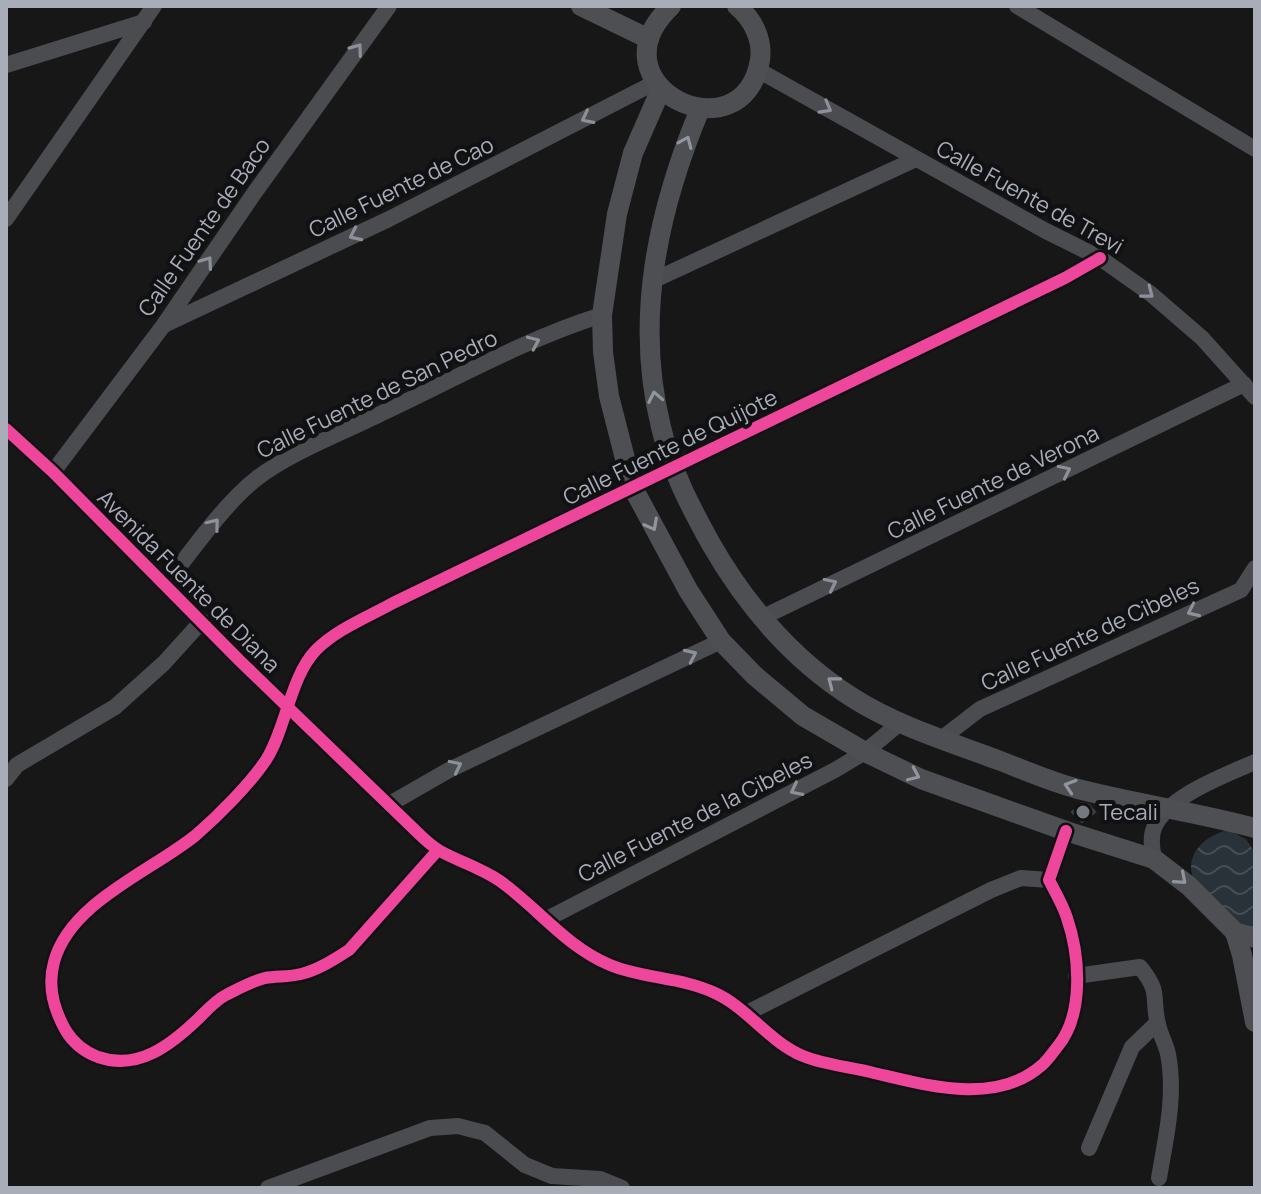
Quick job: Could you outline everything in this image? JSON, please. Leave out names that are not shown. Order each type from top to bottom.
[{"type":"main road","points":[[581,6],[649,39]]},
{"type":"main road","points":[[670,6],[656,21],[647,54],[658,85],[672,99],[700,109],[729,103],[741,95],[758,70],[761,56],[759,41],[743,8]]},
{"type":"main road","points":[[658,85],[625,183],[606,275],[602,315],[609,396],[632,486],[688,590],[721,641],[754,675],[803,716],[865,752],[921,779],[1154,859],[1245,935],[1242,955],[1255,1022]]},
{"type":"main road","points":[[700,109],[664,207],[652,281],[648,333],[652,380],[661,429],[674,466],[729,576],[761,618],[808,663],[854,698],[901,722],[1075,789],[1171,807],[1254,829]]},
{"type":"street","points":[[6,219],[154,6]]},
{"type":"street","name":"Calle Fuente de Baco","points":[[53,472],[163,326],[389,6]]},
{"type":"street","points":[[1017,6],[1255,149]]},
{"type":"street","points":[[6,65],[144,22]]},
{"type":"street","name":"Calle Fuente de Trevi","points":[[758,70],[1100,258],[1202,338],[1249,391]]},
{"type":"street","name":"Calle Fuente de Cao","points":[[163,326],[389,219],[658,85]]},
{"type":"street","points":[[652,281],[916,159]]},
{"type":"street","name":"Calle Fuente de Quijote","points":[[438,850],[349,950],[302,974],[261,979],[222,997],[165,1048],[138,1060],[113,1062],[87,1053],[71,1039],[56,1014],[51,992],[54,962],[65,937],[95,904],[196,835],[244,785],[266,759],[280,731],[287,705],[315,651],[340,632],[393,603],[1065,278],[1100,258]]},
{"type":"street","name":"Calle Fuente de San Pedro","points":[[165,585],[223,513],[256,479],[304,451],[481,366],[602,315]]},
{"type":"street","name":"Calle Fuente de Verona","points":[[761,618],[1249,391]]},
{"type":"street","name":"Avenida Fuente de Diana","points":[[6,429],[388,805],[438,850],[484,870],[583,952],[639,975],[667,978],[717,994],[747,1013],[780,1043],[803,1056],[919,1083],[960,1089],[992,1087],[1018,1080],[1043,1065],[1063,1041],[1075,1008],[1075,955],[1067,918],[1049,880]]},
{"type":"street","name":"Calle Fuente de Cibeles","points":[[941,739],[980,709],[1241,590],[1255,568]]},
{"type":"street","points":[[6,779],[17,765],[115,707],[164,663],[202,621]]},
{"type":"street","points":[[388,805],[462,763],[721,641]]},
{"type":"street","name":"Calle Fuente de la Cibeles","points":[[545,920],[835,770],[865,752],[901,722]]},
{"type":"street","points":[[1154,859],[1151,844],[1153,829],[1160,817],[1204,785],[1255,762]]},
{"type":"street","points":[[747,1013],[991,890],[1021,878],[1049,880],[1066,831]]},
{"type":"street","points":[[1076,976],[1140,967],[1156,993],[1157,1023],[1168,1052],[1173,1095],[1159,1178]]},
{"type":"street","points":[[1089,1148],[1132,1047],[1157,1023]]},
{"type":"street","points":[[268,1188],[430,1128],[458,1126],[485,1133],[525,1165],[552,1176],[600,1179],[622,1188]]},
{"type":"water","points":[[1228,830],[1246,839],[1255,853],[1255,934],[1233,931],[1202,892],[1191,871],[1194,854],[1199,847],[1212,836]]},
{"type":"building","name":"Tecali","points":[[1082,803],[1095,812],[1082,822],[1072,812]]},
{"type":"cycle path","points":[[438,850],[349,950],[307,972],[260,979],[245,985],[215,1002],[188,1028],[153,1053],[127,1061],[98,1057],[73,1040],[58,1015],[51,980],[54,962],[63,941],[94,905],[196,835],[243,789],[273,747],[307,661],[333,636],[393,603],[1065,278],[1100,258]]},
{"type":"cycle path","points":[[6,429],[431,845],[500,881],[565,937],[594,957],[623,970],[689,984],[715,993],[803,1056],[916,1083],[960,1089],[1004,1085],[1024,1078],[1042,1065],[1066,1033],[1076,1001],[1075,950],[1063,908],[1049,880],[1066,831]]},
{"type":"place","name":"Tecali","points":[[1083,812]]}]
